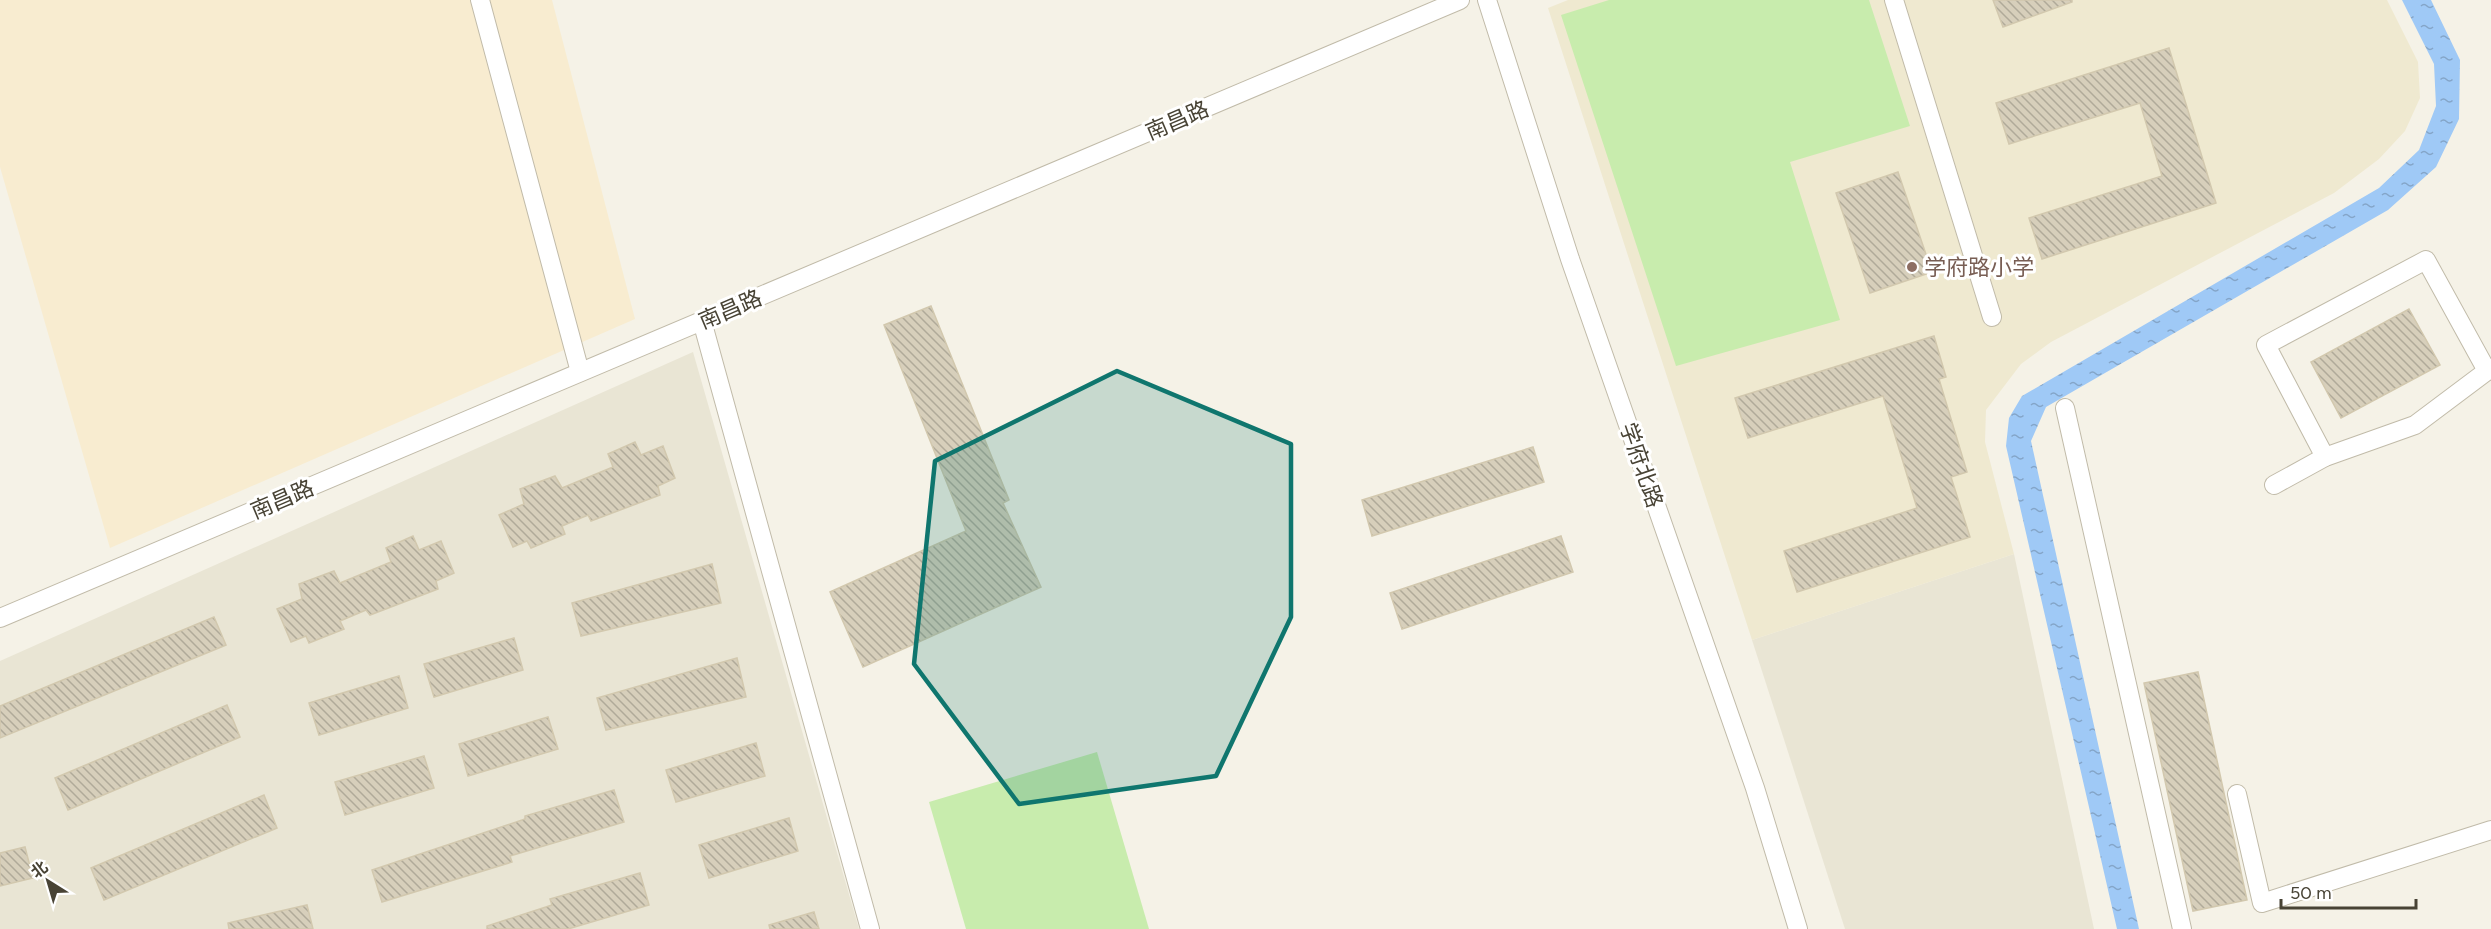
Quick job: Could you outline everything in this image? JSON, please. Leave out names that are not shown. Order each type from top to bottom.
[{"type":"street","points":[[480,0],[580,372]]},
{"type":"street","name":"南昌路","points":[[0,618],[1460,0]]},
{"type":"street","name":"学府北路","points":[[1487,0],[1570,260],[1755,788],[1798,929]]},
{"type":"street","points":[[1894,0],[1992,317]]},
{"type":"street","points":[[2274,485],[2325,457],[2415,425],[2489,369],[2426,260],[2266,345],[2325,457]]},
{"type":"street","points":[[702,321],[870,929]]},
{"type":"street","points":[[2065,408],[2182,929]]},
{"type":"street","points":[[2237,794],[2262,903],[2491,830]]},
{"type":"highlighted area","points":[[1117,371],[1291,444],[1291,617],[1216,776],[1019,804],[914,664],[935,461]]},
{"type":"shaded area","points":[[0,0],[552,0],[635,319],[110,548],[0,167]]},
{"type":"shaded area","name":"学府路小学","points":[[1568,0],[2387,0],[2418,62],[2420,98],[2405,131],[2379,159],[2334,193],[2051,342],[2021,364],[1986,410],[1985,442],[2014,554],[1752,640],[1548,8]]},
{"type":"shaded area","points":[[693,352],[859,929],[0,929],[0,661]]},
{"type":"shaded area","points":[[2014,554],[2094,929],[1845,929],[1752,640]]},
{"type":"green space","points":[[1609,0],[1869,0],[1910,126],[1790,162],[1840,320],[1676,366],[1561,15]]},
{"type":"green space","points":[[1097,752],[1149,929],[966,929],[929,802]]},
{"type":"water","points":[[2402,0],[2431,0],[2460,60],[2459,119],[2436,167],[2388,210],[2046,407],[2031,441],[2139,929],[2117,929],[2006,446],[2009,418],[2022,396],[2379,188],[2419,150],[2436,106],[2434,64]]},
{"type":"building","points":[[1993,0],[2072,0],[2072,2],[2003,27]]},
{"type":"building","points":[[2169,48],[2216,203],[2042,259],[2029,218],[2162,176],[2140,103],[2009,144],[1996,103]]},
{"type":"building","points":[[1898,172],[1932,272],[1870,293],[1836,193]]},
{"type":"building","points":[[931,306],[1009,500],[1003,503],[1041,587],[863,667],[830,592],[966,531],[884,325]]},
{"type":"building","points":[[2409,309],[2440,365],[2341,418],[2311,362]]},
{"type":"building","points":[[1934,336],[1946,377],[1939,379],[1967,472],[1951,477],[1970,537],[1797,592],[1784,551],[1917,508],[1883,396],[1748,438],[1735,398]]},
{"type":"building","points":[[635,442],[641,455],[663,446],[675,478],[658,486],[660,495],[591,521],[588,515],[562,526],[565,534],[531,548],[527,541],[513,547],[499,515],[524,504],[520,489],[555,476],[562,488],[613,467],[608,454]]},
{"type":"building","points":[[1533,447],[1544,482],[1372,536],[1362,500]]},
{"type":"building","points":[[413,536],[419,550],[441,541],[454,573],[436,581],[438,589],[370,615],[366,610],[340,621],[344,629],[309,643],[306,636],[291,642],[277,609],[302,599],[299,584],[334,571],[340,583],[391,562],[386,548]]},
{"type":"building","points":[[1561,536],[1573,572],[1402,629],[1390,593]]},
{"type":"building","points":[[712,564],[721,603],[581,636],[572,603]]},
{"type":"building","points":[[214,617],[226,645],[0,738],[0,706]]},
{"type":"building","points":[[514,638],[523,670],[434,697],[424,664]]},
{"type":"building","points":[[737,658],[746,697],[606,730],[597,698]]},
{"type":"building","points":[[2198,672],[2247,900],[2193,911],[2144,683]]},
{"type":"building","points":[[399,676],[408,708],[319,735],[309,703]]},
{"type":"building","points":[[227,705],[240,737],[68,810],[55,778]]},
{"type":"building","points":[[548,717],[558,749],[468,776],[459,744]]},
{"type":"building","points":[[756,743],[765,776],[676,802],[666,770]]},
{"type":"building","points":[[424,756],[434,788],[345,815],[335,782]]},
{"type":"building","points":[[614,790],[624,822],[510,856],[512,862],[382,902],[372,870],[525,819],[525,816]]},
{"type":"building","points":[[264,795],[277,828],[104,900],[91,868]]},
{"type":"building","points":[[789,818],[798,851],[709,878],[699,845]]},
{"type":"building","points":[[25,847],[33,878],[0,886],[0,853]]},
{"type":"building","points":[[640,873],[649,905],[568,929],[487,929],[487,926],[552,905],[550,899]]},
{"type":"building","points":[[307,905],[313,929],[229,929],[228,923]]},
{"type":"building","points":[[814,912],[819,929],[770,929],[769,925]]},
{"type":"place","name":"学府路小学","points":[[1912,267]]}]
